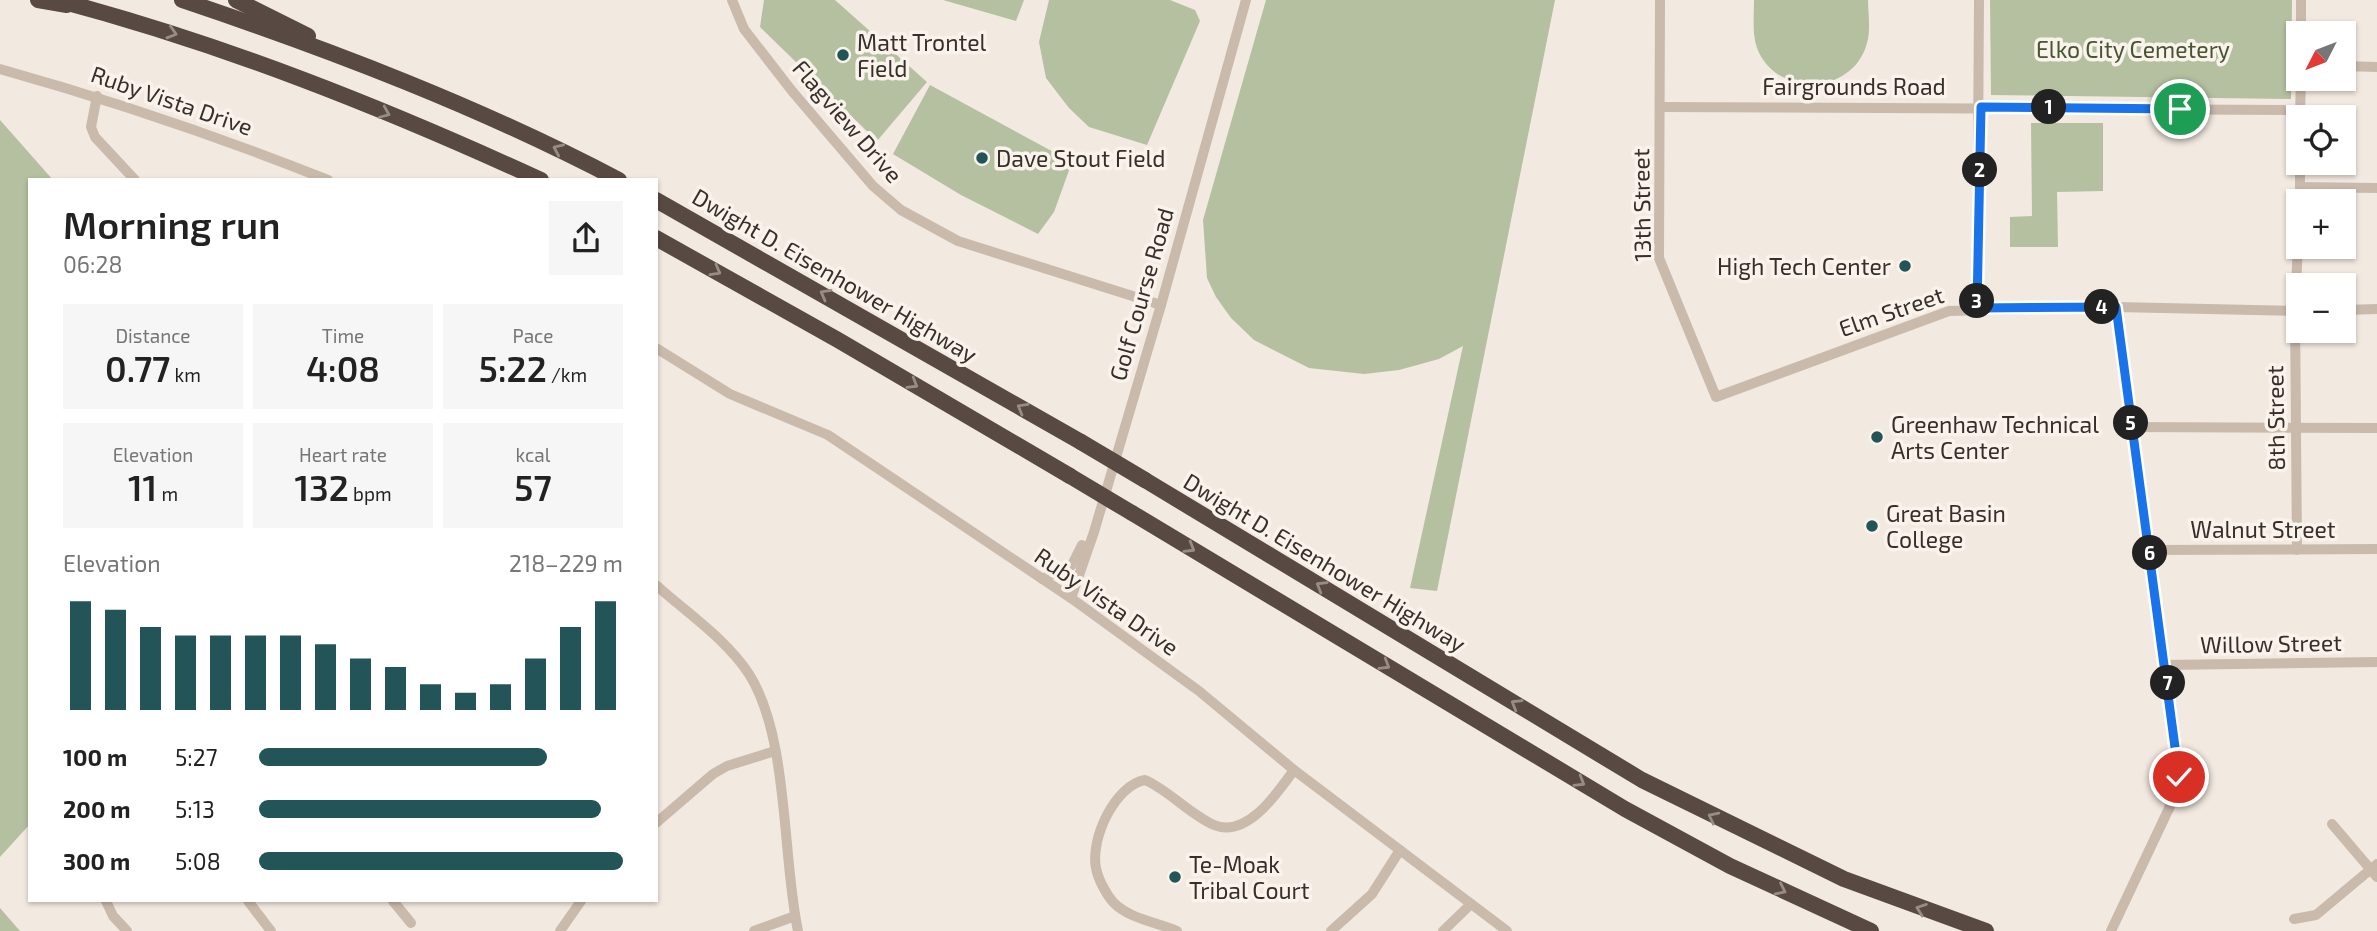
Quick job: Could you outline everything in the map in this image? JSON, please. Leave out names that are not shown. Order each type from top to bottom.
[{"type":"highway","points":[[38,0],[107,13]]},
{"type":"highway","points":[[57,0],[107,13],[274,68],[536,178]]},
{"type":"highway","points":[[182,0],[382,72]]},
{"type":"highway","points":[[236,0],[382,72],[568,153],[615,178]]},
{"type":"highway","name":"Dwight D. Eisenhower Highway","points":[[658,201],[1081,442],[1642,780],[1844,879],[1986,931]]},
{"type":"highway","points":[[658,239],[838,340],[1070,476],[1625,809],[1730,866],[1871,931]]},
{"type":"street","name":"Flagview Drive","points":[[732,0],[744,29],[792,91],[873,186],[901,210],[958,241],[1161,305]]},
{"type":"street","name":"Golf Course Road","points":[[1070,598],[1101,508],[1247,0]]},
{"type":"street","name":"13th Street","points":[[1660,0],[1659,258],[1716,397]]},
{"type":"street","points":[[1977,308],[1981,107],[1979,0]]},
{"type":"street","points":[[2301,0],[2301,21]]},
{"type":"street","points":[[2356,66],[2377,66]]},
{"type":"street","name":"Ruby Vista Drive","points":[[0,69],[97,96],[254,150],[323,178]]},
{"type":"street","points":[[97,96],[91,127],[133,178]]},
{"type":"street","name":"Fairgrounds Road","points":[[1660,107],[1981,107],[2286,114]]},
{"type":"street","points":[[2300,175],[2300,187],[2377,188]]},
{"type":"street","points":[[2111,931],[2155,841],[2179,777],[2116,307]]},
{"type":"street","name":"Elm Street","points":[[1716,397],[1936,314],[1977,308],[2116,307],[2286,311]]},
{"type":"street","points":[[2356,310],[2377,309]]},
{"type":"street","name":"8th Street","points":[[2296,343],[2297,550]]},
{"type":"street","name":"Ruby Vista Drive","points":[[658,351],[730,394],[828,435],[1070,598],[1199,691],[1294,770],[1507,931]]},
{"type":"street","points":[[2132,427],[2377,428]]},
{"type":"street","points":[[1042,579],[1072,565],[1101,508]]},
{"type":"street","name":"Walnut Street","points":[[2149,550],[2377,549]]},
{"type":"street","points":[[658,587],[726,647],[747,672],[764,703],[775,751],[798,931]]},
{"type":"street","name":"Willow Street","points":[[2165,665],[2377,662]]},
{"type":"street","points":[[658,821],[713,774],[727,766],[775,751]]},
{"type":"street","points":[[1177,931],[1122,910],[1111,900],[1101,882],[1096,868],[1096,850],[1116,800],[1127,787],[1145,780],[1210,823],[1232,826],[1252,818],[1294,770]]},
{"type":"street","points":[[2294,919],[2316,915],[2375,870],[2332,824]]},
{"type":"street","points":[[1331,931],[1372,894],[1400,850]]},
{"type":"street","points":[[106,902],[113,916],[127,931]]},
{"type":"street","points":[[249,902],[271,931]]},
{"type":"street","points":[[394,902],[411,923]]},
{"type":"street","points":[[560,931],[580,902]]},
{"type":"street","points":[[1443,931],[1471,904]]},
{"type":"street","points":[[754,931],[795,916]]},
{"type":"green space","name":"Matt Trontel Field","points":[[764,0],[835,0],[927,82],[877,141],[760,27]]},
{"type":"green space","points":[[943,0],[1024,0],[1016,21]]},
{"type":"green space","points":[[1049,0],[1170,0],[1195,10],[1200,21],[1147,145],[1089,127],[1069,108],[1046,78],[1039,42]]},
{"type":"green space","points":[[1266,0],[1555,0],[1437,591],[1410,588],[1463,346],[1439,359],[1399,370],[1364,374],[1309,368],[1254,340],[1231,318],[1207,278],[1203,220]]},
{"type":"green space","points":[[1754,0],[1868,0],[1868,38],[1859,60],[1847,73],[1831,81],[1814,84],[1796,82],[1780,76],[1767,64],[1755,43]]},
{"type":"green space","name":"Elko City Cemetery","points":[[1990,0],[2292,0],[2292,21],[2286,21],[2286,91],[2291,91],[2291,99],[1991,95]]},
{"type":"green space","name":"Dave Stout Field","points":[[930,85],[1072,162],[1054,212],[1038,234],[961,195],[893,154]]},
{"type":"green space","points":[[0,120],[51,178],[28,178],[28,826],[0,857]]},
{"type":"green space","points":[[2031,123],[2103,123],[2103,191],[2057,192],[2058,247],[2010,247],[2010,217],[2032,216]]},
{"type":"green space","points":[[0,908],[20,931],[0,931]]},
{"type":"place","name":"Matt Trontel Field","points":[[843,55]]},
{"type":"place","name":"Dave Stout Field","points":[[982,158]]},
{"type":"place","name":"High Tech Center","points":[[1905,266]]},
{"type":"place","name":"Greenhaw Technical Arts Center","points":[[1877,437]]},
{"type":"place","name":"Great Basin College","points":[[1872,526]]},
{"type":"place","name":"Te-Moak Tribal Court","points":[[1175,877]]},
{"type":"route","points":[[2179,777],[2116,307],[1977,308],[1981,107],[2180,109]]}]
